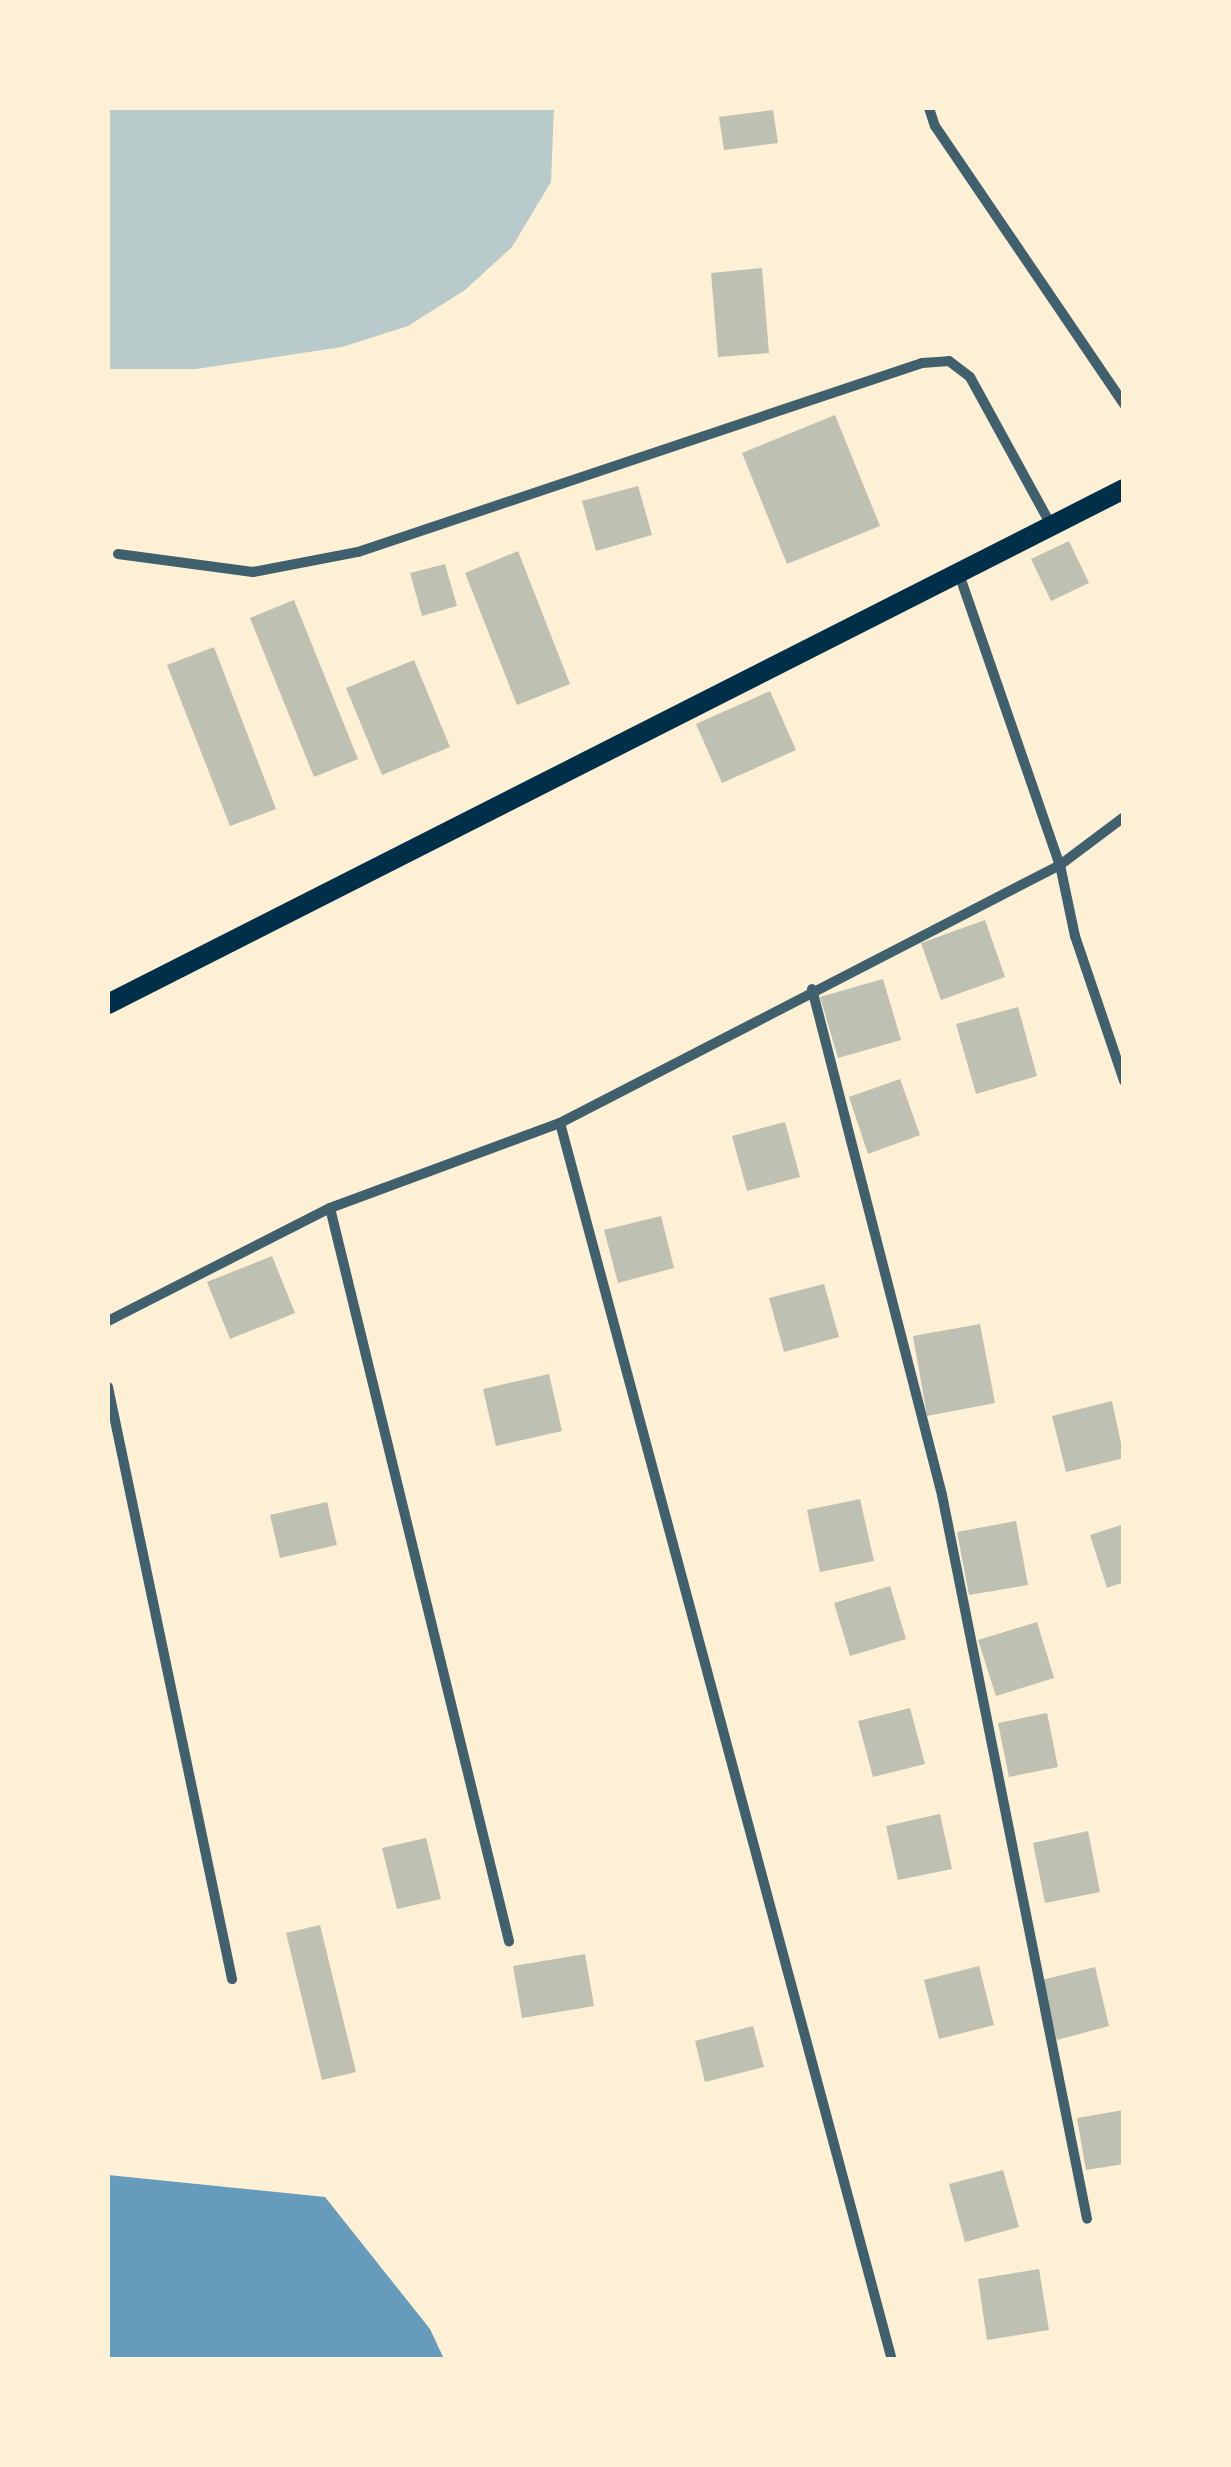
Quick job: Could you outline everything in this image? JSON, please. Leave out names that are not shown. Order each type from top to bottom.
[{"type":"main road","points":[[108,1004],[1124,489]]},
{"type":"street","points":[[929,108],[935,126],[1124,404]]},
{"type":"street","points":[[118,554],[253,572],[358,552],[922,362],[949,361],[970,377],[1052,526]]},
{"type":"street","points":[[959,574],[1060,865],[1075,936],[1124,1081]]},
{"type":"street","points":[[108,1321],[330,1208],[560,1123],[812,989],[1060,865],[1124,817]]},
{"type":"street","points":[[812,989],[942,1496],[1087,2218]]},
{"type":"street","points":[[560,1123],[892,2360]]},
{"type":"street","points":[[330,1208],[509,1941]]},
{"type":"street","points":[[108,1387],[232,1978]]},
{"type":"shaded area","points":[[108,108],[554,108],[551,182],[512,247],[465,290],[408,326],[342,347],[196,369],[108,369]]},
{"type":"water","points":[[108,2175],[325,2197],[430,2329],[444,2359],[108,2359]]},
{"type":"building","points":[[773,110],[778,143],[724,150],[719,117]]},
{"type":"building","points":[[762,268],[769,353],[718,357],[711,273]]},
{"type":"building","points":[[835,415],[880,526],[787,564],[742,453]]},
{"type":"building","points":[[638,486],[652,535],[596,551],[582,501]]},
{"type":"building","points":[[1069,541],[1089,583],[1051,601],[1031,559]]},
{"type":"building","points":[[518,551],[570,684],[517,705],[465,573]]},
{"type":"building","points":[[445,564],[457,606],[422,616],[410,573]]},
{"type":"building","points":[[294,600],[358,759],[314,777],[250,618]]},
{"type":"building","points":[[214,647],[276,809],[230,826],[167,665]]},
{"type":"building","points":[[414,660],[450,747],[382,775],[346,688]]},
{"type":"building","points":[[770,691],[796,750],[722,783],[696,724]]},
{"type":"building","points":[[985,920],[1005,977],[941,1000],[921,943]]},
{"type":"building","points":[[883,979],[901,1040],[838,1058],[820,997]]},
{"type":"building","points":[[1018,1007],[1037,1076],[976,1094],[956,1024]]},
{"type":"building","points":[[900,1079],[920,1135],[868,1154],[849,1097]]},
{"type":"building","points":[[785,1122],[800,1177],[747,1191],[732,1136]]},
{"type":"building","points":[[661,1216],[674,1268],[618,1283],[604,1230]]},
{"type":"building","points":[[272,1256],[295,1313],[230,1339],[207,1282]]},
{"type":"building","points":[[824,1284],[839,1337],[784,1352],[769,1298]]},
{"type":"building","points":[[980,1324],[995,1403],[927,1416],[913,1336]]},
{"type":"building","points":[[549,1374],[562,1431],[496,1446],[483,1389]]},
{"type":"building","points":[[1112,1401],[1124,1458],[1066,1472],[1052,1416]]},
{"type":"building","points":[[860,1499],[874,1561],[820,1572],[807,1510]]},
{"type":"building","points":[[327,1502],[337,1545],[280,1558],[270,1515]]},
{"type":"building","points":[[1016,1521],[1028,1585],[969,1595],[957,1532]]},
{"type":"building","points":[[1124,1524],[1124,1582],[1107,1588],[1090,1535]]},
{"type":"building","points":[[890,1586],[906,1639],[850,1656],[834,1603]]},
{"type":"building","points":[[1037,1622],[1054,1678],[996,1696],[978,1640]]},
{"type":"building","points":[[910,1708],[925,1764],[873,1777],[858,1721]]},
{"type":"building","points":[[1047,1713],[1058,1767],[1009,1777],[998,1723]]},
{"type":"building","points":[[940,1814],[952,1869],[898,1880],[886,1826]]},
{"type":"building","points":[[1088,1831],[1100,1892],[1045,1903],[1033,1843]]},
{"type":"building","points":[[426,1838],[441,1899],[397,1909],[382,1848]]},
{"type":"building","points":[[320,1925],[356,2072],[322,2080],[286,1933]]},
{"type":"building","points":[[585,1954],[594,2006],[522,2018],[513,1966]]},
{"type":"building","points":[[979,1966],[994,2025],[939,2039],[924,1980]]},
{"type":"building","points":[[1095,1967],[1109,2026],[1057,2040],[1042,1980]]},
{"type":"building","points":[[753,2026],[764,2067],[705,2082],[695,2041]]},
{"type":"building","points":[[1124,2110],[1124,2164],[1086,2170],[1077,2118]]},
{"type":"building","points":[[1003,2170],[1019,2227],[965,2242],[949,2184]]},
{"type":"building","points":[[1039,2269],[1049,2330],[987,2340],[978,2279]]}]
